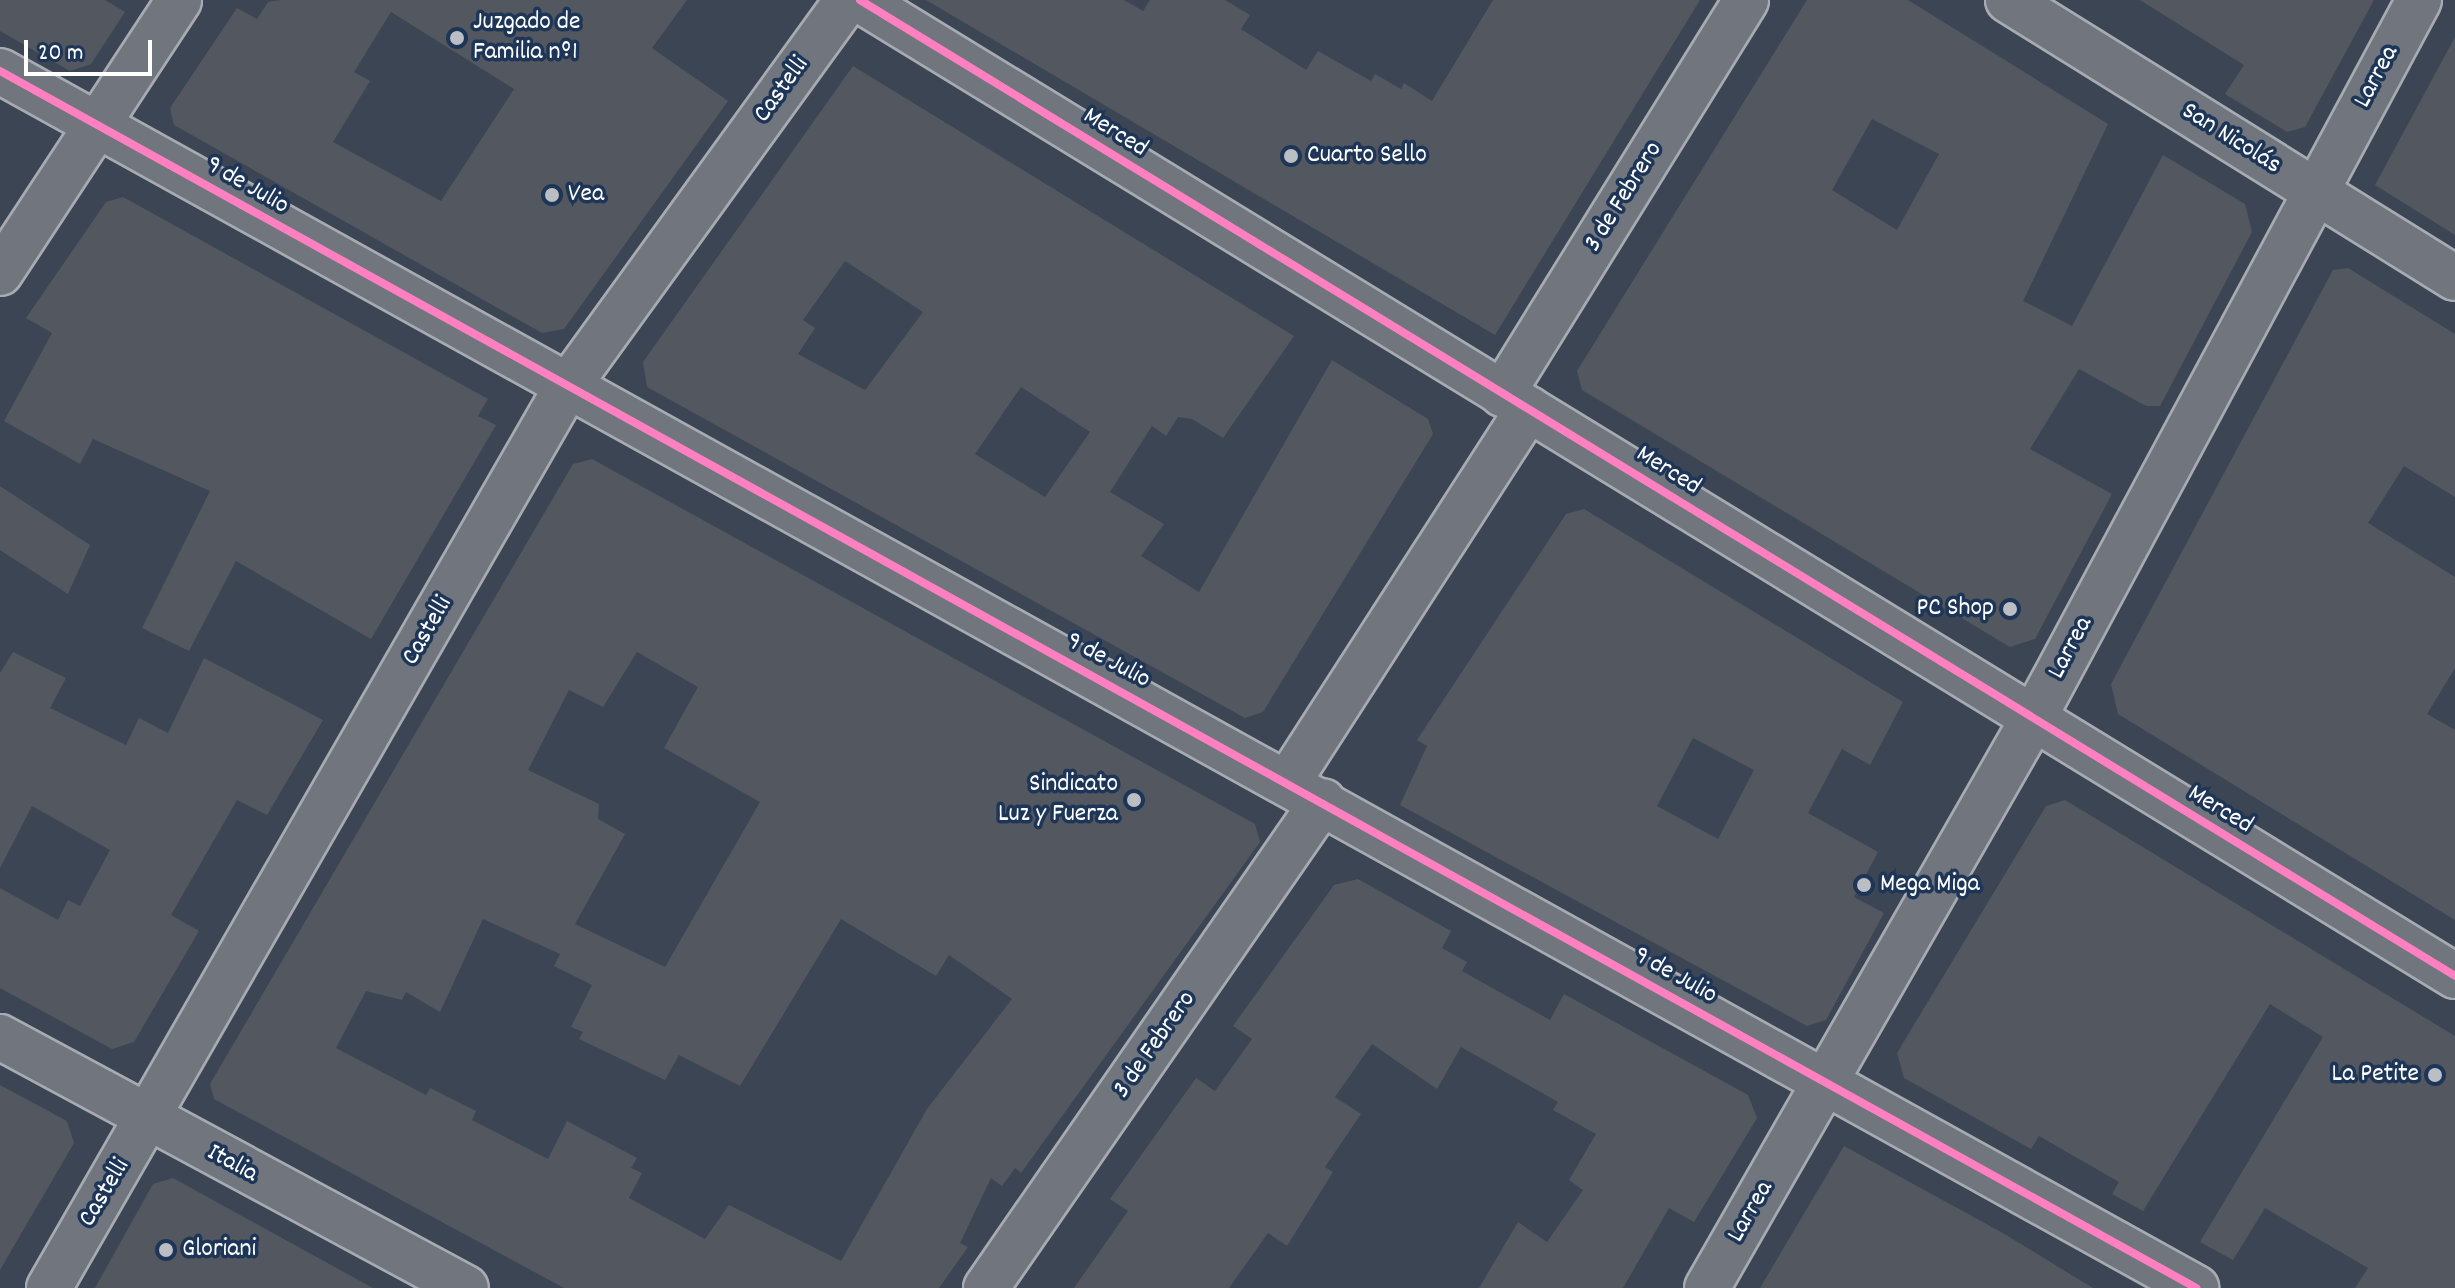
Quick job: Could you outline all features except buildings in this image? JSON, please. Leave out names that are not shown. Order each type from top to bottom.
[{"type":"street","points":[[0,273],[179,0]]},
{"type":"street","name":"Castelli","points":[[49,1288],[149,1119],[565,390],[847,0]]},
{"type":"street","name":"Merced","points":[[860,0],[2455,976]]},
{"type":"street","name":"3 de Febrero","points":[[986,1288],[1306,791],[1515,402],[1746,0]]},
{"type":"street","name":"San Nicolás","points":[[2008,0],[2455,278]]},
{"type":"street","name":"Larrea","points":[[1707,1288],[2033,719],[2419,0]]},
{"type":"street","name":"9 de Julio","points":[[0,71],[565,390],[1306,791],[1825,1084],[2196,1288]]},
{"type":"street","name":"Italia","points":[[0,1037],[466,1288]]},
{"type":"cycle path","points":[[860,0],[2455,976]]},
{"type":"cycle path","points":[[0,71],[2196,1288]]},
{"type":"place","name":"Juzgado de Familia nº1","points":[[457,38]]},
{"type":"place","name":"Cuarto Sello","points":[[1291,156]]},
{"type":"place","name":"Vea","points":[[552,195]]},
{"type":"place","name":"PC Shop","points":[[2010,609]]},
{"type":"place","name":"Sindicato Luz y Fuerza","points":[[1134,800]]},
{"type":"place","name":"Mega Miga","points":[[1864,885]]},
{"type":"place","name":"La Petite","points":[[2435,1075]]},
{"type":"place","name":"Gloriani","points":[[166,1250]]}]
